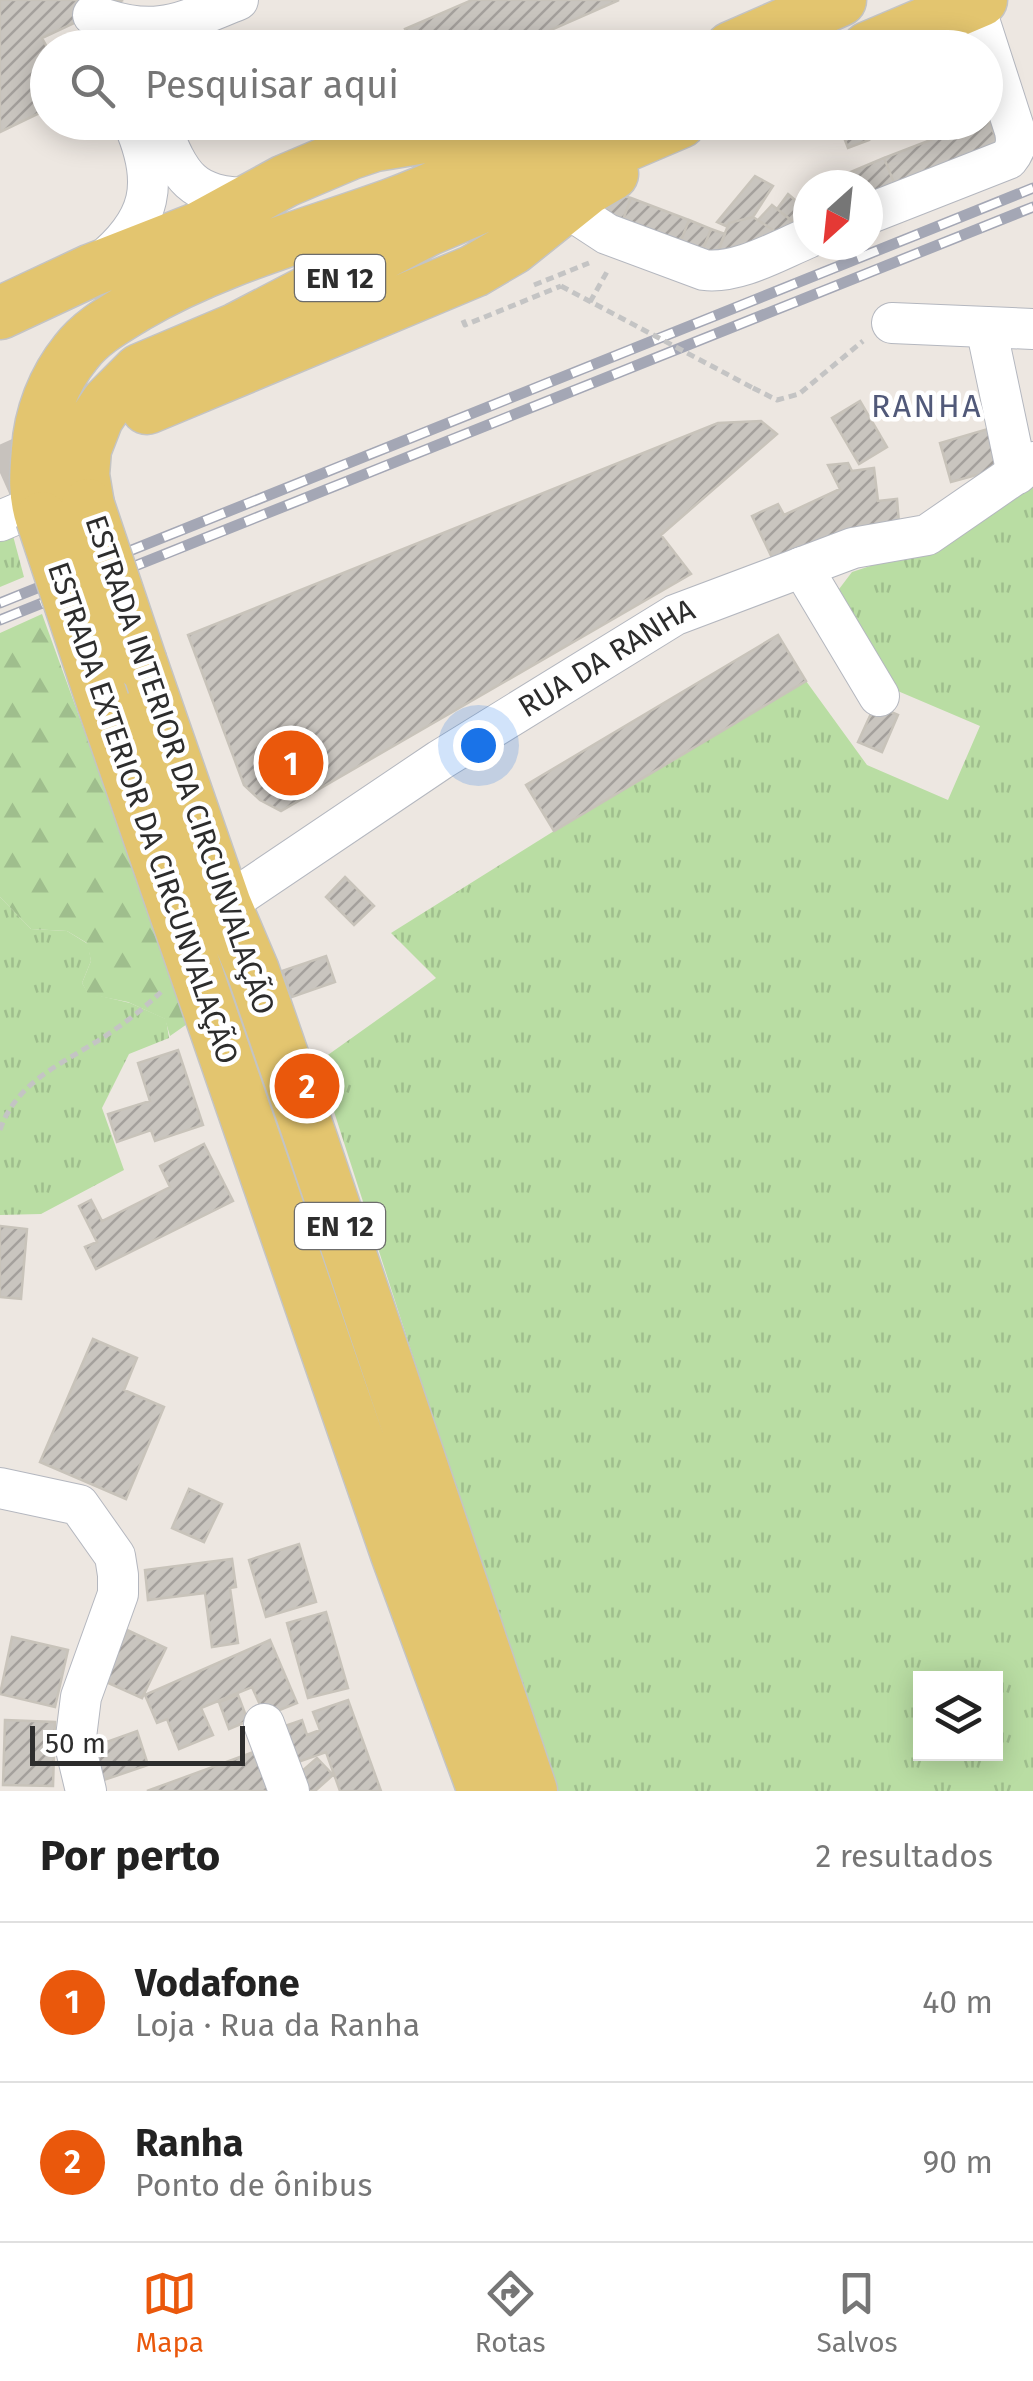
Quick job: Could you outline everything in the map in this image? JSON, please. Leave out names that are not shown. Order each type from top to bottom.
[{"type":"main road","points":[[772,30],[840,0]]},
{"type":"main road","points":[[911,30],[977,2]]},
{"type":"main road","points":[[0,313],[92,270],[197,229],[285,181],[375,145],[406,140]]},
{"type":"main road","name":"ESTRADA EXTERIOR DA CIRCUNVALAÇÃO","points":[[484,1791],[397,1554],[34,506],[41,424],[59,379],[76,351],[97,330],[152,296],[206,270],[292,236],[394,204],[532,140]]},
{"type":"main road","name":"ESTRADA INTERIOR DA CIRCUNVALAÇÃO","points":[[531,1791],[310,1136],[141,664],[34,506],[83,475],[85,449],[97,418],[140,370],[237,329],[427,230],[638,140]]},
{"type":"main road","points":[[147,408],[474,271],[513,248],[576,198],[669,140]]},
{"type":"street","points":[[177,30],[236,1]]},
{"type":"street","points":[[977,2],[985,30]]},
{"type":"street","points":[[105,30],[128,26],[141,30]]},
{"type":"street","points":[[883,208],[1008,159],[1017,142],[1003,90]]},
{"type":"street","points":[[92,270],[123,245],[142,214],[150,172],[139,140]]},
{"type":"street","points":[[165,140],[176,166],[189,182],[213,195],[254,198]]},
{"type":"street","points":[[576,198],[578,215],[607,234],[704,270],[738,266],[793,244]]},
{"type":"street","points":[[892,323],[1033,329]]},
{"type":"street","name":"RUA DA RANHA","points":[[225,905],[440,760],[676,615],[853,548],[928,535],[1025,468],[986,327]]},
{"type":"street","points":[[802,567],[879,696]]},
{"type":"street","points":[[0,1488],[79,1505],[115,1556],[118,1594],[82,1697],[75,1745],[86,1791]]},
{"type":"street","points":[[264,1724],[289,1791]]},
{"type":"path","points":[[528,287],[594,260]]},
{"type":"path","points":[[590,302],[609,268]]},
{"type":"path","points":[[460,314],[465,325],[561,286],[778,400],[799,394],[863,340],[892,323]]},
{"type":"path","points":[[0,1130],[6,1113],[32,1081],[140,1012],[173,980]]},
{"type":"green space","points":[[1033,486],[1033,1791],[553,1791],[318,1062],[436,978],[391,933],[806,681],[867,765],[948,800],[980,726],[886,686],[833,597],[852,572],[925,548]]},
{"type":"green space","points":[[12,532],[24,577],[0,587],[0,537]]},
{"type":"green space","points":[[42,614],[190,1022],[170,1036],[165,1019],[128,1002],[88,994],[82,983],[91,961],[87,943],[67,931],[31,929],[0,897],[0,633]]},
{"type":"green space","points":[[0,897],[31,929],[67,931],[88,944],[91,961],[82,983],[88,993],[130,1003],[166,1019],[169,1038],[129,1054],[102,1108],[124,1170],[41,1214],[0,1215]]},
{"type":"building","points":[[0,0],[123,0],[59,30],[30,30],[30,118],[0,132]]},
{"type":"building","points":[[472,0],[619,0],[551,30],[405,29]]},
{"type":"building","points":[[845,140],[869,140],[848,148]]},
{"type":"building","points":[[930,140],[997,140],[1002,154],[899,195],[884,158]]},
{"type":"building","points":[[884,158],[899,195],[883,201],[883,170],[856,170]]},
{"type":"building","points":[[755,176],[773,186],[753,217],[729,223],[728,227],[717,222]]},
{"type":"building","points":[[617,194],[631,198],[620,228],[590,208]]},
{"type":"building","points":[[788,194],[793,198],[793,222],[777,209]]},
{"type":"building","points":[[631,198],[689,220],[677,251],[620,228]]},
{"type":"building","points":[[772,205],[793,222],[793,231],[776,232],[758,220]]},
{"type":"building","points":[[753,217],[776,232],[713,263],[729,223]]},
{"type":"building","points":[[689,220],[711,229],[699,259],[677,251]]},
{"type":"building","points":[[711,229],[725,234],[715,260],[701,254]]},
{"type":"building","points":[[860,401],[887,447],[859,464],[832,418]]},
{"type":"building","points":[[761,421],[777,434],[661,535],[691,574],[281,811],[260,800],[244,785],[188,635],[718,423]]},
{"type":"building","points":[[998,426],[1010,466],[951,482],[940,443]]},
{"type":"building","points":[[848,463],[852,471],[874,468],[878,501],[897,499],[899,523],[776,566],[752,516],[778,504],[784,515],[840,489],[828,465]]},
{"type":"building","points":[[778,635],[806,681],[554,831],[526,785]]},
{"type":"building","points":[[875,705],[898,715],[882,752],[858,742]]},
{"type":"building","points":[[345,877],[374,906],[354,925],[326,897]]},
{"type":"building","points":[[326,956],[335,982],[292,997],[282,971]]},
{"type":"building","points":[[178,1050],[203,1125],[155,1141],[151,1130],[117,1142],[108,1114],[150,1101],[138,1063]]},
{"type":"building","points":[[204,1144],[233,1201],[96,1269],[85,1247],[97,1242],[79,1206],[91,1200],[102,1221],[170,1187],[160,1166]]},
{"type":"building","points":[[0,1226],[27,1229],[21,1299],[0,1297]]},
{"type":"building","points":[[93,1339],[137,1358],[124,1390],[164,1407],[126,1499],[40,1462]]},
{"type":"building","points":[[189,1489],[222,1504],[204,1542],[172,1528]]},
{"type":"building","points":[[299,1544],[316,1602],[266,1617],[249,1560]]},
{"type":"building","points":[[232,1559],[236,1587],[230,1588],[238,1643],[212,1647],[205,1593],[148,1600],[145,1570]]},
{"type":"building","points":[[326,1612],[348,1688],[308,1698],[287,1623]]},
{"type":"building","points":[[127,1630],[166,1648],[142,1698],[104,1681]]},
{"type":"building","points":[[12,1637],[68,1650],[55,1707],[0,1694]]},
{"type":"building","points":[[270,1640],[297,1703],[265,1716],[252,1687],[201,1708],[213,1735],[179,1749],[167,1719],[157,1723],[145,1695]]},
{"type":"building","points":[[238,1695],[248,1721],[229,1729],[219,1702]]},
{"type":"building","points":[[348,1700],[381,1791],[340,1791],[326,1752],[290,1765],[276,1729],[302,1720],[307,1735],[320,1730],[313,1712]]},
{"type":"building","points":[[5,1720],[55,1722],[53,1786],[3,1785]]},
{"type":"building","points":[[137,1731],[148,1765],[98,1782],[87,1749]]},
{"type":"building","points":[[259,1750],[274,1791],[147,1791]]},
{"type":"building","points":[[317,1758],[333,1775],[315,1791],[304,1791],[293,1779]]},
{"type":"tunnel","points":[[0,473],[76,439]]},
{"type":"railway","points":[[0,603],[1033,188]]},
{"type":"railway","points":[[0,620],[1033,207]]},
{"type":"place","name":"Vodafone","points":[[291,763]]},
{"type":"place","name":"Ranha","points":[[307,1086]]},
{"type":"district","name":"RANHA","points":[[927,406]]}]
